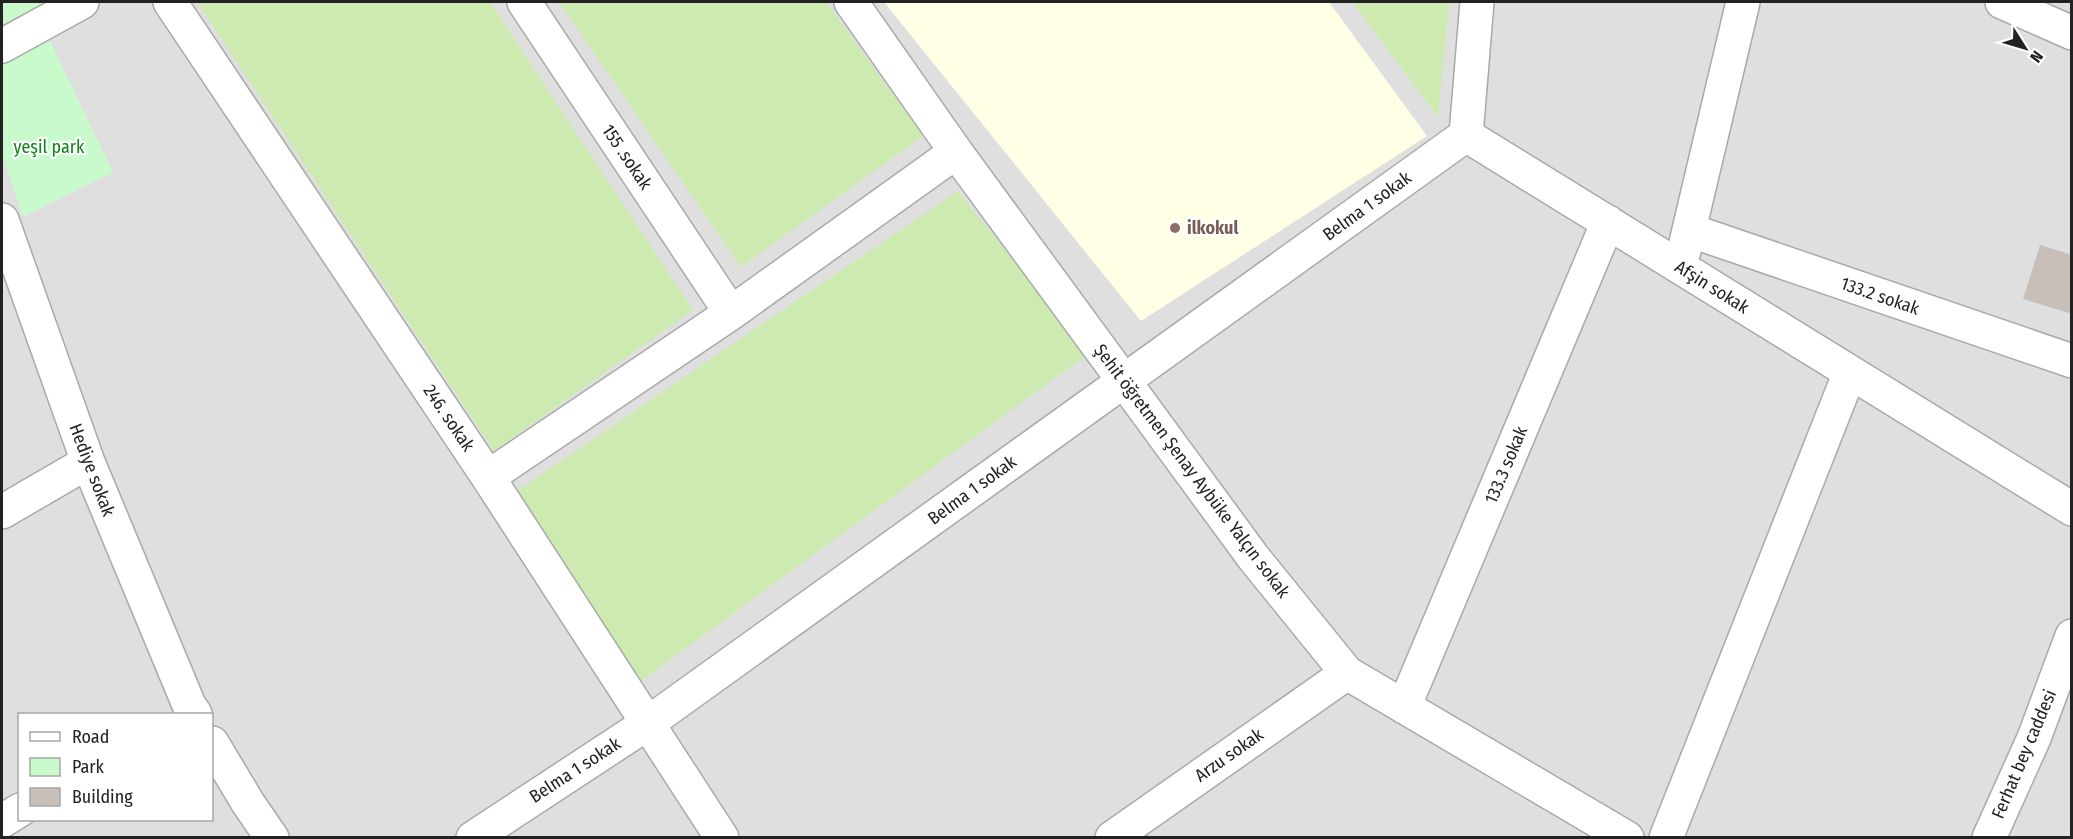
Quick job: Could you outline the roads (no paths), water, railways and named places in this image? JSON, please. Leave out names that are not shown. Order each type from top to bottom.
[{"type":"street","points":[[2,46],[82,2]]},
{"type":"street","name":"246. sokak","points":[[170,2],[488,477],[722,837]]},
{"type":"street","name":"155 .sokak","points":[[524,2],[731,313]]},
{"type":"street","name":"Şehit öğretmen Şenay Aybüke Yalçın sokak","points":[[851,2],[956,152],[1253,557],[1347,673],[1628,837]]},
{"type":"street","points":[[1466,135],[1478,2]]},
{"type":"street","points":[[1680,267],[1743,2]]},
{"type":"street","points":[[2002,2],[2072,33]]},
{"type":"street","name":"Afşin sokak","points":[[1466,135],[2072,509]]},
{"type":"street","name":"Belma 1 sokak","points":[[473,837],[648,723],[1466,135]]},
{"type":"street","points":[[488,477],[731,313],[956,152]]},
{"type":"street","name":"Hediye sokak","points":[[2,220],[88,462],[186,711]]},
{"type":"street","name":"133.3 sokak","points":[[1404,707],[1608,222]]},
{"type":"street","name":"133.2 sokak","points":[[1689,230],[2072,361]]},
{"type":"street","points":[[1666,837],[1850,372]]},
{"type":"street","points":[[2,512],[88,462]]},
{"type":"street","name":"Ferhat bey caddesi","points":[[1989,837],[2034,738],[2072,636]]},
{"type":"street","name":"Arzu sokak","points":[[1112,837],[1347,673]]},
{"type":"street","points":[[213,745],[248,803],[272,837]]},
{"type":"street","points":[[2,821],[18,811]]},
{"type":"place","name":"ilkokul","points":[[1175,228]]},
{"type":"park label","name":"yeşil park","points":[[49,147]]}]
